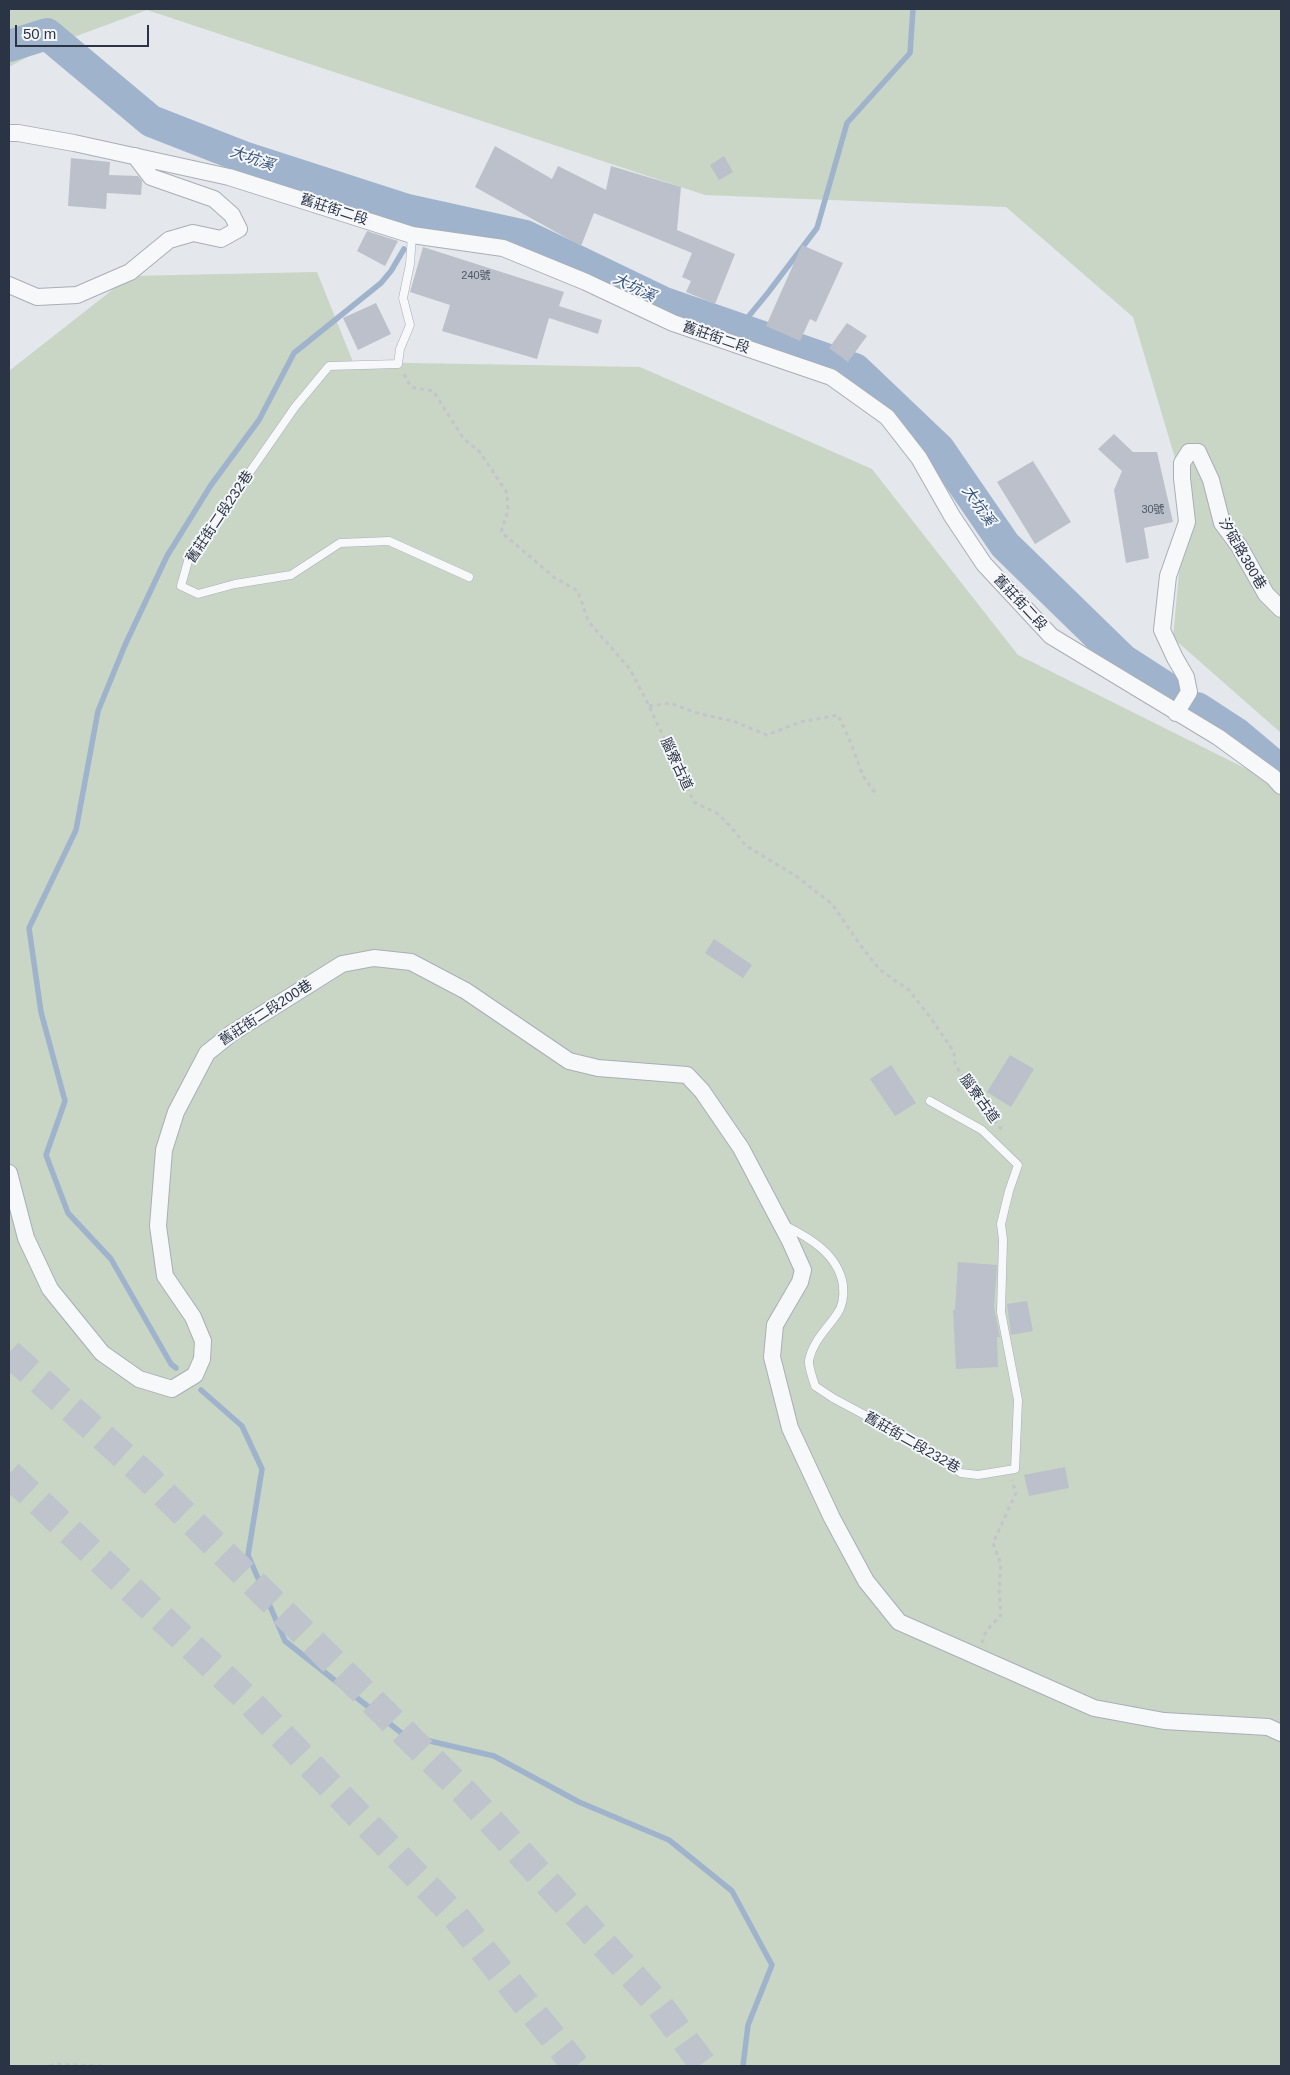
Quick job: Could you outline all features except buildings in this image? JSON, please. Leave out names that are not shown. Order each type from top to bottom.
[{"type":"street","name":"舊莊街二段","points":[[9,133],[18,132],[229,176],[407,234],[503,248],[586,282],[673,323],[831,377],[887,417],[919,458],[952,516],[984,564],[1050,636],[1218,737],[1281,786]]},
{"type":"street","points":[[9,285],[36,297],[77,295],[130,272],[169,240],[193,233],[221,239],[239,230],[232,215],[214,200],[151,177],[135,156]]},
{"type":"street","name":"汐碇路380巷","points":[[1176,713],[1189,692],[1188,685],[1186,677],[1162,630],[1168,576],[1187,522],[1182,463],[1189,452],[1198,452],[1211,480],[1222,523],[1239,546],[1266,594],[1281,610]]},
{"type":"street","name":"舊莊街二段200巷","points":[[9,1173],[26,1238],[50,1289],[102,1353],[139,1379],[172,1389],[195,1375],[202,1359],[203,1341],[193,1316],[165,1276],[158,1226],[164,1150],[176,1112],[207,1053],[225,1038],[342,964],[374,958],[412,962],[466,991],[569,1061],[598,1068],[687,1075],[702,1091],[741,1148],[778,1222],[790,1241],[803,1270],[800,1282],[775,1325],[772,1357],[790,1428],[832,1518],[866,1581],[899,1622],[977,1655]]},
{"type":"street","points":[[977,1655],[1094,1708],[1164,1721],[1268,1727],[1281,1733]]},
{"type":"lane","points":[[398,364],[400,349],[410,325],[402,298],[410,264],[407,234]]},
{"type":"lane","name":"舊莊街二段232巷","points":[[398,364],[329,366],[295,407],[188,561],[182,586],[198,594],[234,584],[291,575],[340,543],[389,541],[469,577]]},
{"type":"lane","points":[[930,1101],[982,1130],[1018,1165],[1008,1191],[1001,1224],[1003,1240],[1002,1312],[1018,1400],[1015,1469],[1009,1470]]},
{"type":"lane","name":"舊莊街二段232巷","points":[[778,1222],[807,1236],[829,1254],[841,1273],[844,1295],[838,1313],[821,1334],[809,1361],[815,1386],[902,1436],[961,1473],[978,1475],[1009,1470]]},
{"type":"path","name":"腦寮古道","points":[[398,364],[411,387],[433,391],[464,439],[480,452],[507,493],[508,511],[501,532],[555,578],[578,591],[588,621],[630,669],[694,802],[718,814],[731,826],[745,845],[796,876],[832,904],[880,970],[908,990],[930,1017],[954,1052],[955,1064],[973,1094],[985,1111],[1004,1131]]},
{"type":"path","points":[[649,706],[670,703],[700,714],[733,721],[767,735],[800,722],[838,715],[863,776],[876,794]]},
{"type":"path","points":[[977,1655],[986,1631],[1001,1615],[999,1590],[1002,1564],[993,1543],[1016,1494],[1009,1470]]},
{"type":"path","points":[[50,2066],[55,2064],[79,2064],[102,2066]]},
{"type":"green space","points":[[9,9],[1281,9],[1281,733],[1173,638],[1186,495],[1133,317],[1006,207],[705,195],[147,10],[44,48],[9,67]]},
{"type":"green space","points":[[317,272],[353,362],[640,367],[872,469],[1018,655],[1281,786],[1281,2066],[9,2066],[9,371],[130,276]]},
{"type":"waterway","points":[[739,328],[817,228],[847,123],[910,53],[913,9]]},
{"type":"waterway","name":"大坑溪","points":[[9,46],[47,34],[151,121],[243,157],[407,210],[525,236],[662,302],[855,369],[939,449],[1005,545],[1123,660],[1171,691]]},
{"type":"waterway","name":"大坑溪","points":[[406,217],[407,210]]},
{"type":"waterway","points":[[176,1368],[171,1364],[111,1259],[68,1213],[46,1155],[65,1101],[41,1012],[29,928],[76,830],[98,711],[125,645],[167,556],[211,485],[259,420],[294,353],[381,283],[391,271],[404,249]]},
{"type":"waterway","name":"大坑溪","points":[[1197,708],[1237,734],[1281,771]]},
{"type":"waterway","points":[[201,1390],[242,1426],[262,1469],[248,1555],[285,1641],[404,1735],[494,1756],[579,1802],[669,1840],[732,1891],[772,1965],[748,2025],[743,2066]]},
{"type":"tunnel","points":[[9,1353],[144,1474],[468,1796],[660,2006],[704,2066]]},
{"type":"tunnel","points":[[9,1474],[244,1696],[456,1917],[576,2066]]}]
